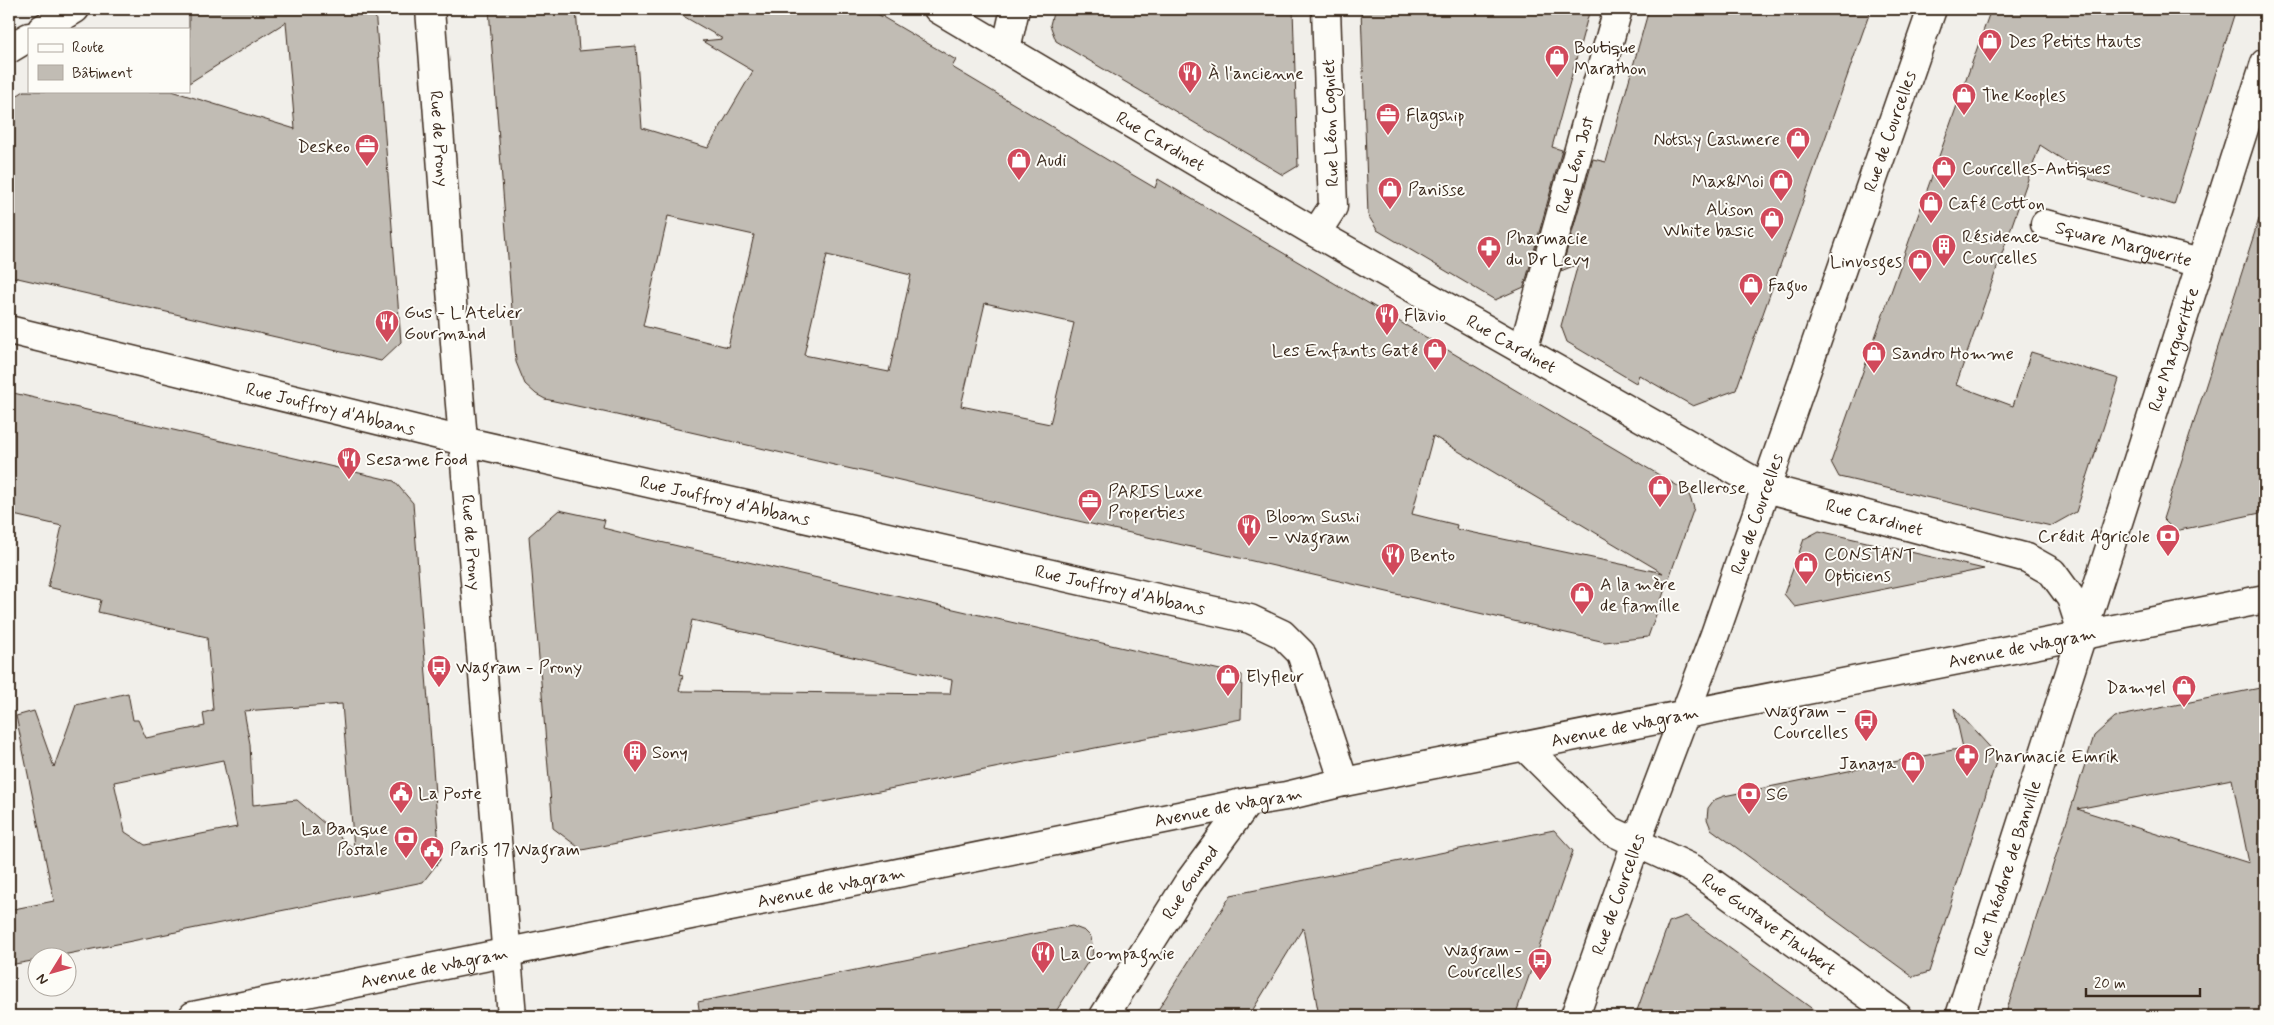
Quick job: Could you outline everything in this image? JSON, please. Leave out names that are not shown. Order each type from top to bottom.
[{"type":"street","points":[[44,28],[75,9]]},
{"type":"street","name":"Rue de Prony","points":[[430,9],[463,441],[512,1016]]},
{"type":"street","name":"Rue Cardinet","points":[[938,9],[1316,233],[1766,488],[2026,558],[2052,572],[2070,598],[2083,635]]},
{"type":"street","points":[[1006,49],[1015,9]]},
{"type":"street","name":"Rue Léon Cogniet","points":[[1316,233],[1333,207],[1326,9]]},
{"type":"street","name":"Rue Léon Jost","points":[[1523,350],[1618,9]]},
{"type":"street","name":"Rue de Courcelles","points":[[1575,1016],[1636,843],[1686,716],[1932,9]]},
{"type":"street","points":[[9,49],[28,38]]},
{"type":"street","name":"Rue Margueritte","points":[[2083,635],[2265,63]]},
{"type":"street","name":"Square Marguerite","points":[[2045,224],[2201,263]]},
{"type":"street","name":"Rue Jouffroy d'Abbans","points":[[9,330],[463,441],[1250,619],[1282,634],[1301,654],[1344,782]]},
{"type":"street","name":"Avenue de Wagram","points":[[193,1016],[1248,802],[1286,796],[1344,782],[1686,716],[2083,635],[2261,602]]},
{"type":"street","name":"Rue Théodore de Banville","points":[[1960,1016],[2083,635]]},
{"type":"street","name":"Rue Gustave Flaubert","points":[[1524,746],[1609,830],[1693,869],[1897,1016]]},
{"type":"street","name":"Rue Gounod","points":[[1104,1016],[1188,883],[1248,802]]},
{"type":"building","points":[[189,9],[375,9],[401,342],[381,361],[9,276],[9,101],[24,91],[175,92],[295,129],[286,22],[190,82]]},
{"type":"building","points":[[489,9],[576,9],[579,51],[636,46],[642,128],[708,148],[753,71],[702,41],[723,39],[671,9],[869,9],[956,60],[952,67],[1121,168],[1155,188],[1158,179],[1688,492],[1694,508],[1648,637],[1605,642],[545,399],[525,384],[516,362]],"holes":[[[668,216],[754,235],[728,347],[643,326]],[[827,255],[911,275],[889,372],[804,355]],[[985,303],[1074,323],[1050,424],[961,406]],[[1433,436],[1663,573],[1456,529],[1457,525],[1412,514]]]},
{"type":"building","points":[[1054,9],[1293,9],[1298,166],[1283,175],[1056,41],[1050,25]]},
{"type":"building","points":[[1361,9],[1590,9],[1552,147],[1562,150],[1524,287],[1495,300],[1377,230],[1368,215]]},
{"type":"building","points":[[1649,9],[1871,9],[1736,390],[1693,406],[1639,375],[1636,383],[1567,342],[1561,326],[1578,264],[1561,271],[1593,159],[1606,162]]},
{"type":"building","name":"Résidence Courcelles","points":[[1991,9],[2236,9],[2174,205],[2089,179],[2088,176],[2040,145],[1956,385],[2013,406],[2031,352],[2119,379],[2076,512],[2051,526],[1839,477],[1831,462]]},
{"type":"building","points":[[2259,219],[2265,220],[2265,512],[2175,531],[2163,519]]},
{"type":"building","points":[[9,392],[394,481],[413,503],[440,860],[423,882],[78,952],[78,948],[28,948],[28,962],[9,965],[9,910],[54,901],[16,716],[34,711],[54,767],[76,705],[128,693],[133,720],[138,720],[146,738],[205,726],[203,713],[213,710],[207,637],[98,612],[101,600],[48,587],[62,526],[9,514]],"holes":[[[342,704],[354,849],[297,800],[253,805],[250,744],[244,711]],[[223,760],[237,827],[145,845],[125,832],[114,782]]]},
{"type":"building","points":[[559,510],[605,520],[603,528],[643,538],[1242,675],[1241,719],[582,850],[553,828],[529,536]],"holes":[[[692,620],[952,680],[950,694],[679,691],[683,675],[680,674]]]},
{"type":"building","points":[[1819,531],[1984,569],[1795,607],[1784,594],[1804,539]]},
{"type":"building","points":[[2265,687],[2265,1016],[2005,1016],[2094,736],[2115,717]],"holes":[[[2232,779],[2249,863],[2077,809]]]},
{"type":"building","points":[[1954,708],[1998,756],[1929,972],[1913,977],[1711,829],[1707,819],[1708,808],[1714,800],[1724,796],[1963,748]]},
{"type":"building","points":[[1554,830],[1573,851],[1515,1016],[1319,1016],[1303,928],[1249,1016],[1154,1016],[1231,895]]},
{"type":"building","points":[[1686,916],[1822,1016],[1635,1016],[1669,922]]},
{"type":"building","points":[[1072,926],[1085,931],[1091,937],[1093,954],[1053,1016],[700,1016],[698,1002]]},
{"type":"place","name":"Des Petits Hauts","points":[[1990,62]]},
{"type":"place","name":"Boutique Marathon","points":[[1557,78]]},
{"type":"place","name":"À l'ancienne","points":[[1190,94]]},
{"type":"place","name":"The Kooples","points":[[1964,116]]},
{"type":"place","name":"Flagship","points":[[1388,136]]},
{"type":"place","name":"Notshy Cashmere","points":[[1798,160]]},
{"type":"place","name":"Deskeo","points":[[367,167]]},
{"type":"place","name":"Audi","points":[[1019,181]]},
{"type":"place","name":"Courcelles-Antiques","points":[[1944,189]]},
{"type":"place","name":"Max&Moi","points":[[1781,202]]},
{"type":"place","name":"Panisse","points":[[1390,210]]},
{"type":"place","name":"Café Cotton","points":[[1931,224]]},
{"type":"place","name":"Alison White basic","points":[[1772,240]]},
{"type":"place","name":"Résidence Courcelles","points":[[1944,267]]},
{"type":"place","name":"Pharmacie du Dr Levy","points":[[1489,269]]},
{"type":"place","name":"Linvosges","points":[[1920,282]]},
{"type":"place","name":"Faguo","points":[[1751,306]]},
{"type":"place","name":"Flavio","points":[[1387,336]]},
{"type":"place","name":"Gus - L'Atelier Gourmand","points":[[387,343]]},
{"type":"place","name":"Les Enfants Gaté","points":[[1435,371]]},
{"type":"place","name":"Sandro Homme","points":[[1874,374]]},
{"type":"place","name":"Sesame Food","points":[[349,480]]},
{"type":"place","name":"Bellerose","points":[[1660,508]]},
{"type":"place","name":"PARIS Luxe Properties","points":[[1090,522]]},
{"type":"place","name":"Bloom Sushi – Wagram","points":[[1249,547]]},
{"type":"place","name":"Crédit Agricole","points":[[2168,557]]},
{"type":"place","name":"Bento","points":[[1393,576]]},
{"type":"place","name":"CONSTANT Opticiens","points":[[1806,585]]},
{"type":"place","name":"A la mère de famille","points":[[1582,615]]},
{"type":"place","name":"Wagram - Prony","points":[[439,688]]},
{"type":"place","name":"Elyfleur","points":[[1228,697]]},
{"type":"place","name":"Damyel","points":[[2184,708]]},
{"type":"place","name":"Wagram – Courcelles","points":[[1866,742]]},
{"type":"place","name":"Sony","points":[[635,773]]},
{"type":"place","name":"Pharmacie Emrik","points":[[1967,777]]},
{"type":"place","name":"Janaya","points":[[1913,784]]},
{"type":"place","name":"La Poste","points":[[401,814]]},
{"type":"place","name":"SG","points":[[1749,815]]},
{"type":"place","name":"La Banque Postale","points":[[406,859]]},
{"type":"place","name":"Paris 17 Wagram","points":[[432,870]]},
{"type":"place","name":"La Compagnie","points":[[1043,974]]},
{"type":"place","name":"Wagram - Courcelles","points":[[1540,981]]}]
